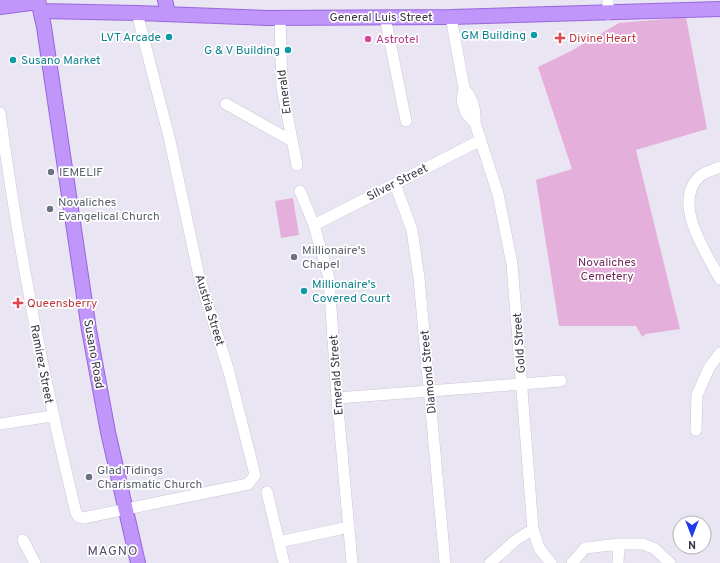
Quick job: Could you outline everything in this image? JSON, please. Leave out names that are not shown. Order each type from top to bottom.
[{"type":"main road","points":[[165,0],[168,14]]},
{"type":"main road","name":"General Luis Street","points":[[0,6],[39,4],[138,13],[280,17],[451,17],[608,7],[720,9]]},
{"type":"main road","name":"Susano Road","points":[[39,4],[89,330],[108,432],[138,563]]},
{"type":"street","name":"Austria Street","points":[[126,510],[248,484],[255,475],[229,372],[199,276],[170,141],[138,13]]},
{"type":"street","name":"Emerald","points":[[280,17],[282,88],[297,165]]},
{"type":"street","points":[[385,17],[406,121]]},
{"type":"street","name":"Gold Street","points":[[451,17],[464,88],[462,101],[466,113],[475,123],[481,140],[498,194],[508,238],[515,285],[533,529],[539,548],[551,563]]},
{"type":"street","points":[[226,104],[292,141]]},
{"type":"street","name":"Ramirez Street","points":[[0,113],[11,193],[34,324],[52,416],[76,513],[79,517],[83,518],[126,510]]},
{"type":"street","name":"Silver Street","points":[[314,225],[481,140]]},
{"type":"street","points":[[720,167],[701,175],[693,184],[689,202],[694,230],[720,279]]},
{"type":"street","name":"Diamond Street","points":[[395,184],[406,212],[416,254],[445,563]]},
{"type":"street","name":"Emerald Street","points":[[300,191],[314,225],[328,278],[352,563]]},
{"type":"street","points":[[696,430],[697,395],[709,368],[720,353]]},
{"type":"street","points":[[337,398],[561,381]]},
{"type":"street","points":[[0,424],[52,416]]},
{"type":"street","points":[[267,492],[284,563]]},
{"type":"street","points":[[279,542],[349,527]]},
{"type":"street","points":[[490,563],[512,543],[533,529]]},
{"type":"street","points":[[23,540],[35,563]]},
{"type":"street","points":[[572,563],[585,548],[634,543],[649,546],[670,563]]},
{"type":"street","points":[[618,563],[619,544]]},
{"type":"green space","name":"Novaliches Cemetery","points":[[686,17],[707,129],[636,150],[680,329],[646,334],[642,337],[636,326],[559,326],[536,180],[572,169],[538,67],[571,51],[619,23]]},
{"type":"green space","points":[[293,198],[299,235],[281,238],[275,201]]},
{"type":"place","name":"GM Building","points":[[534,35]]},
{"type":"place","name":"LVT Arcade","points":[[169,37]]},
{"type":"place","name":"Divine Heart","points":[[560,38]]},
{"type":"place","name":"Astrotel","points":[[368,39]]},
{"type":"place","name":"G & V Building","points":[[288,50]]},
{"type":"place","name":"Susano Market","points":[[13,60]]},
{"type":"place","name":"IEMELIF","points":[[51,172]]},
{"type":"place","name":"Novaliches Evangelical Church","points":[[50,209]]},
{"type":"place","name":"Millionaire's Chapel","points":[[294,257]]},
{"type":"place","name":"Millionaire's Covered Court","points":[[304,291]]},
{"type":"place","name":"Queensberry","points":[[18,303]]},
{"type":"place","name":"Glad Tidings Charismatic Church","points":[[89,477]]},
{"type":"district","name":"MAGNO","points":[[113,550]]}]
